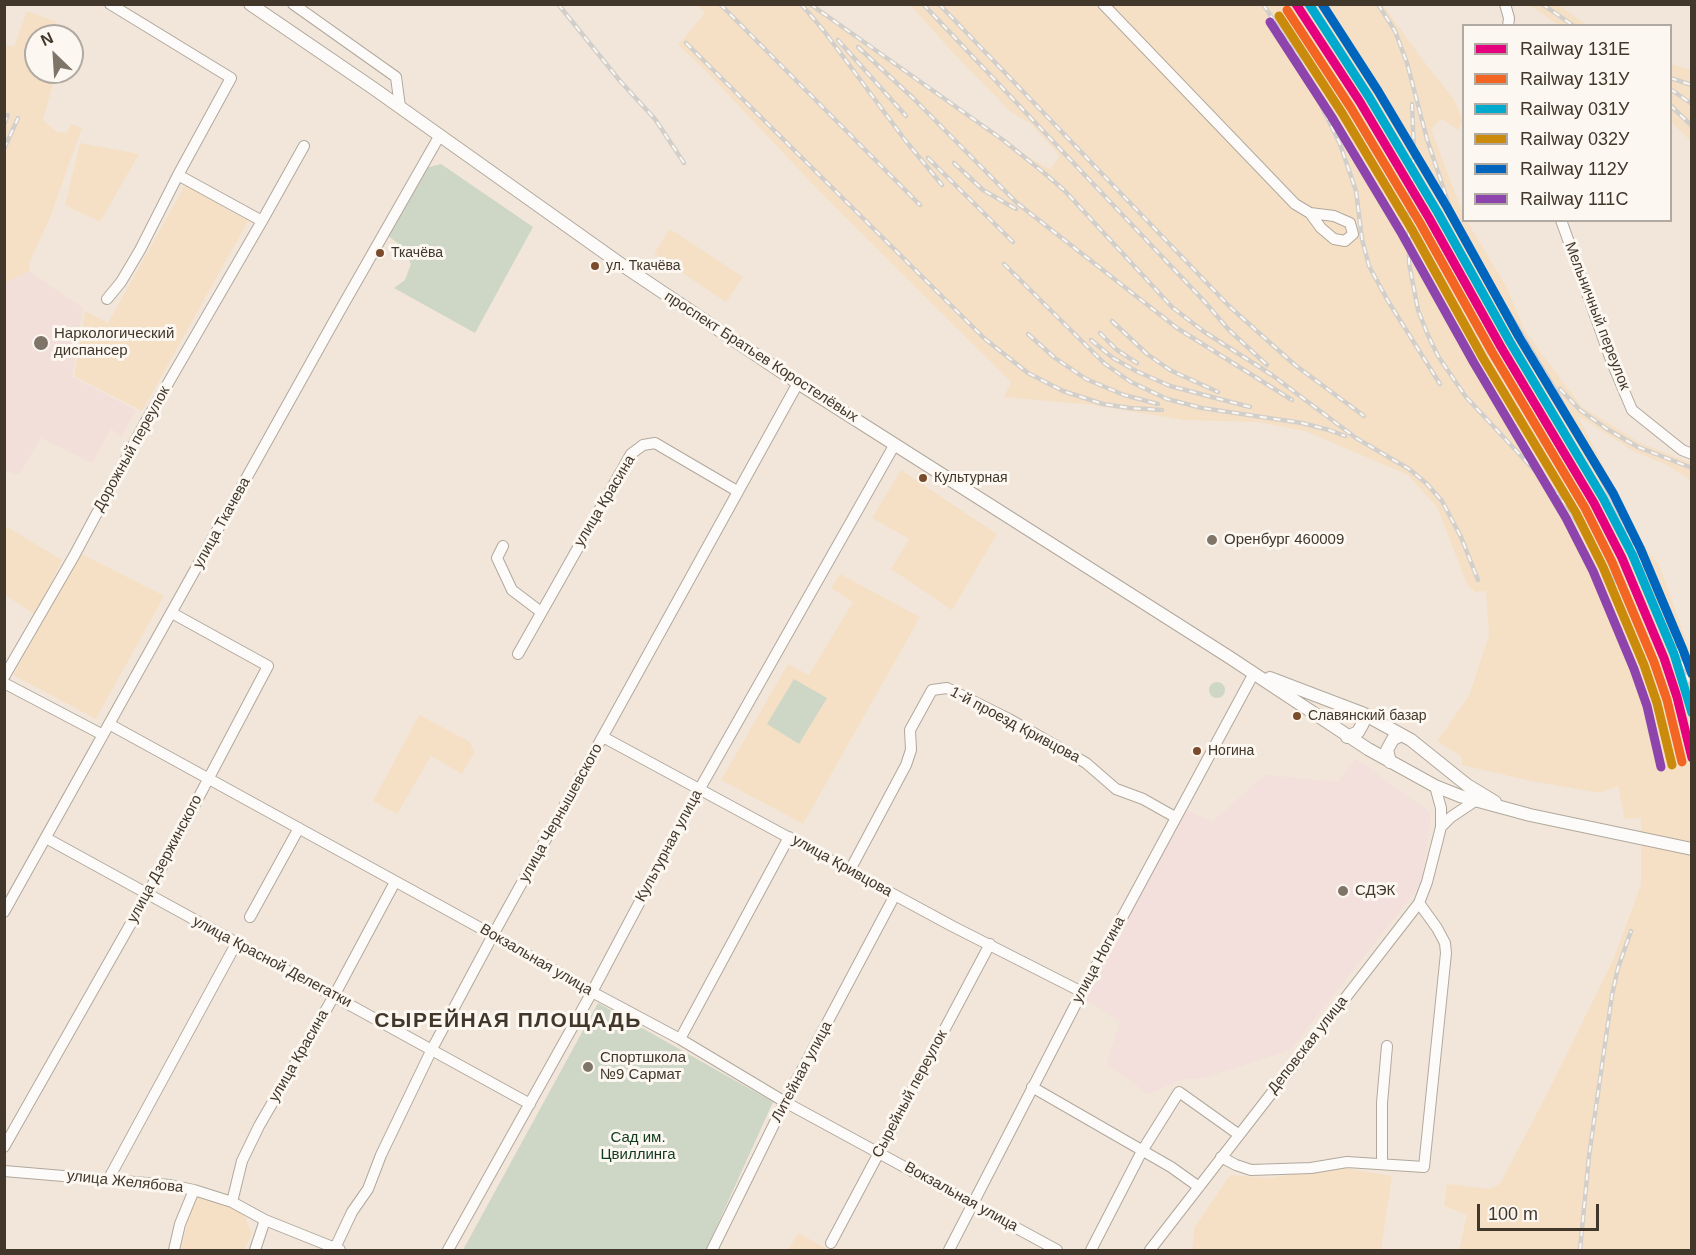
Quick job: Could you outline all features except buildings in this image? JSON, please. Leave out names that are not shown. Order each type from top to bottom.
[{"type":"main road","name":"проспект Братьев Коростелёвых","points":[[250,4],[614,259],[798,383],[1254,673],[1347,737],[1435,786],[1475,801],[1692,849]]},
{"type":"main road","name":"проспект Братьев Коростелёвых","points":[[1254,673],[1362,713],[1402,735],[1467,785],[1503,807]]},
{"type":"main road","points":[[1347,737],[1358,732],[1364,723],[1362,713]]},
{"type":"main road","points":[[1390,762],[1387,750],[1393,739],[1402,735]]},
{"type":"street","points":[[107,299],[121,282],[140,250],[231,78],[110,4]]},
{"type":"street","points":[[1103,4],[1295,204],[1310,213]]},
{"type":"street","points":[[1505,4],[1508,24]]},
{"type":"street","points":[[296,5],[396,77],[400,107]]},
{"type":"street","name":"улица Ткачева","points":[[4,912],[440,135]]},
{"type":"street","name":"Дорожный переулок","points":[[4,677],[74,556],[145,423],[304,146]]},
{"type":"street","points":[[178,175],[261,221]]},
{"type":"street","name":"Мельничный переулок","points":[[1562,222],[1611,360],[1632,410],[1682,450],[1692,454]]},
{"type":"street","name":"улица Чернышевского","points":[[338,1249],[352,1212],[368,1189],[381,1155],[432,1049],[798,383]]},
{"type":"street","name":"улица Красина","points":[[518,654],[631,454],[643,445],[655,443],[737,491]]},
{"type":"street","name":"Культурная улица","points":[[448,1251],[592,992],[699,790],[895,444]]},
{"type":"street","points":[[504,546],[497,558],[512,590],[542,612]]},
{"type":"street","name":"улица Дзержинского","points":[[4,1147],[147,895],[268,666],[172,613]]},
{"type":"street","name":"улица Ногина","points":[[949,1251],[1082,992],[1254,673]]},
{"type":"street","points":[[4,683],[103,735]]},
{"type":"street","name":"1-й проезд Кривцова","points":[[850,870],[906,765],[911,750],[910,730],[932,690],[947,687],[1086,763],[1116,789],[1175,817]]},
{"type":"street","name":"Вокзальная улица","points":[[109,724],[494,935],[592,992],[680,1039],[785,1102],[1057,1251]]},
{"type":"street","name":"улица Кривцова","points":[[603,736],[895,895],[1082,992]]},
{"type":"street","name":"Деповская улица","points":[[1150,1251],[1238,1134],[1419,903],[1427,882],[1441,827],[1442,808],[1435,786]]},
{"type":"street","points":[[1441,827],[1475,801]]},
{"type":"street","points":[[250,916],[299,828]]},
{"type":"street","points":[[680,1039],[789,837]]},
{"type":"street","name":"улица Красной Делегатки","points":[[46,838],[530,1104]]},
{"type":"street","name":"улица Красина","points":[[232,1202],[242,1161],[259,1126],[334,996],[395,882]]},
{"type":"street","name":"Литейная улица","points":[[712,1251],[785,1102],[895,895]]},
{"type":"street","points":[[1221,1157],[1236,1166],[1251,1170],[1311,1168],[1347,1162],[1424,1167],[1446,953],[1445,943],[1437,928],[1419,903]]},
{"type":"street","points":[[108,1180],[236,944]]},
{"type":"street","name":"Сырейный переулок","points":[[831,1243],[990,944]]},
{"type":"street","points":[[1382,1164],[1382,1103],[1387,1046]]},
{"type":"street","points":[[1032,1087],[1171,1167],[1199,1187]]},
{"type":"street","points":[[1091,1251],[1142,1151],[1179,1092],[1238,1134]]},
{"type":"street","name":"улица Желябова","points":[[4,1171],[170,1185],[194,1190],[232,1202],[265,1220],[338,1249]]},
{"type":"street","points":[[174,1251],[180,1224],[194,1190]]},
{"type":"street","points":[[255,1251],[265,1220]]},
{"type":"shaded area","points":[[698,5],[816,5],[1030,158],[1050,169],[1060,156],[1030,123],[1012,113],[910,5],[1383,5],[1454,99],[1462,119],[1458,130],[1442,119],[1431,129],[1462,211],[1462,222],[1468,222],[1506,286],[1524,328],[1582,407],[1640,443],[1691,463],[1691,480],[1665,464],[1635,452],[1578,416],[1648,552],[1659,564],[1691,654],[1691,1250],[1459,1250],[1467,1215],[1444,1206],[1447,1184],[1489,1189],[1500,1184],[1613,960],[1641,885],[1641,818],[1625,819],[1618,786],[1600,793],[1531,781],[1462,765],[1462,757],[1437,741],[1469,696],[1489,635],[1486,591],[1475,592],[1467,584],[1437,507],[1408,475],[1305,431],[1257,422],[1183,420],[1092,405],[1004,397],[1011,382],[821,193],[701,66],[678,45],[705,13]]},
{"type":"shaded area","points":[[1530,5],[1558,5],[1586,24],[1557,24]]},
{"type":"shaded area","points":[[27,11],[57,22],[56,24],[24,24],[24,84],[53,84],[43,120],[57,132],[67,133],[71,124],[82,128],[49,220],[29,263],[29,271],[5,283],[4,53],[7,45],[14,47]]},
{"type":"shaded area","points":[[1672,64],[1691,70],[1691,141],[1672,123]]},
{"type":"shaded area","points":[[80,143],[139,154],[100,222],[65,205]]},
{"type":"shaded area","points":[[185,185],[248,221],[142,411],[74,376],[85,311],[108,323]]},
{"type":"shaded area","points":[[670,229],[743,277],[726,302],[654,254]]},
{"type":"shaded area","name":"Наркологический диспансер","points":[[29,271],[83,308],[72,377],[136,410],[121,437],[111,429],[92,463],[41,438],[19,475],[5,471],[4,283]]},
{"type":"shaded area","points":[[901,470],[997,534],[952,610],[891,569],[909,539],[872,518]]},
{"type":"shaded area","points":[[4,525],[62,560],[35,615],[5,595]]},
{"type":"shaded area","points":[[80,553],[164,596],[96,719],[13,675]]},
{"type":"shaded area","points":[[840,574],[920,617],[803,824],[721,780],[788,664],[809,675],[853,602],[831,588]]},
{"type":"shaded area","points":[[419,715],[470,742],[474,753],[462,774],[431,756],[397,814],[373,801]]},
{"type":"shaded area","points":[[1356,759],[1431,813],[1422,883],[1290,1050],[1203,1078],[1183,1079],[1148,1094],[1107,1064],[1120,1021],[1082,998],[1186,810],[1212,822],[1265,775],[1338,782]]},
{"type":"shaded area","points":[[1339,1167],[1392,1176],[1381,1250],[1190,1250],[1193,1245],[1194,1228],[1230,1175],[1269,1178]]},
{"type":"shaded area","points":[[200,1197],[243,1212],[252,1234],[244,1250],[181,1250],[192,1202]]},
{"type":"shaded area","points":[[798,1233],[829,1250],[788,1250]]},
{"type":"green space","points":[[441,164],[533,227],[475,333],[394,288],[405,280],[411,264],[403,247],[388,236],[426,168]]},
{"type":"green space","points":[[794,679],[827,698],[799,744],[767,724]]},
{"type":"green space","points":[[1217,682],[1223,684],[1225,690],[1223,696],[1217,698],[1211,696],[1209,690],[1211,684]]},
{"type":"green space","name":"Сад им. Цвиллинга","points":[[598,1003],[773,1102],[706,1250],[463,1250]]},
{"type":"railway","points":[[558,4],[620,81],[655,119],[684,163]]},
{"type":"railway","points":[[720,4],[920,205]]},
{"type":"railway","points":[[801,4],[942,185]]},
{"type":"railway","points":[[810,4],[1003,140],[1043,172],[1065,191],[1172,307],[1203,331],[1272,375],[1356,438],[1409,469],[1426,483],[1442,501],[1461,537],[1478,580]]},
{"type":"railway","points":[[923,4],[1229,330],[1267,365]]},
{"type":"railway","points":[[939,4],[1230,307],[1295,365],[1364,416]]},
{"type":"railway","points":[[1263,4],[1298,58],[1340,144],[1356,191],[1362,239],[1369,266],[1440,384]]},
{"type":"railway","points":[[1378,4],[1395,31],[1407,63],[1427,139],[1453,217],[1556,391],[1616,507],[1666,615],[1692,691]]},
{"type":"railway","points":[[1542,4],[1571,24]]},
{"type":"railway","points":[[838,40],[906,116]]},
{"type":"railway","points":[[686,43],[985,339],[1028,373],[1063,391],[1103,404],[1162,410]]},
{"type":"railway","points":[[858,47],[914,99],[1017,203],[1177,328],[1292,400]]},
{"type":"railway","points":[[1672,79],[1692,85]]},
{"type":"railway","points":[[1672,90],[1692,104]]},
{"type":"railway","points":[[1412,104],[1414,152],[1409,208],[1409,263],[1418,310],[1427,333],[1438,356],[1466,397],[1566,504],[1614,582]]},
{"type":"railway","points":[[1672,107],[1692,126]]},
{"type":"railway","points":[[4,124],[8,115]]},
{"type":"railway","points":[[4,149],[18,118]]},
{"type":"railway","points":[[928,158],[1013,242]]},
{"type":"railway","points":[[954,163],[983,190],[1016,209]]},
{"type":"railway","points":[[1004,264],[1105,364],[1131,382],[1167,399],[1202,408],[1302,423],[1345,436]]},
{"type":"railway","points":[[1112,321],[1147,354],[1170,370],[1218,392]]},
{"type":"railway","points":[[1100,333],[1117,350],[1137,363]]},
{"type":"railway","points":[[1028,334],[1055,358],[1086,379],[1124,395],[1158,404]]},
{"type":"railway","points":[[1091,340],[1113,358],[1170,386],[1250,407]]},
{"type":"railway","points":[[1560,389],[1580,410],[1607,429],[1638,447],[1692,468]]},
{"type":"railway","points":[[1580,1250],[1589,1156],[1612,995],[1618,968],[1631,931]]},
{"type":"rail line","name":"131Е","points":[[1296,4],[1360,102],[1594,503],[1622,558],[1664,658],[1677,697],[1692,758]]},
{"type":"rail line","name":"031У","points":[[1309,4],[1369,97],[1603,498],[1632,554],[1674,654],[1692,713]]},
{"type":"rail line","name":"112У","points":[[1322,4],[1378,91],[1447,207],[1519,337],[1613,493],[1641,550],[1692,674]]},
{"type":"rail line","name":"131У","points":[[1287,10],[1351,108],[1420,223],[1492,352],[1585,508],[1612,562],[1654,662],[1667,700],[1682,762]]},
{"type":"rail line","name":"032У","points":[[1279,16],[1342,113],[1411,228],[1483,358],[1576,513],[1603,567],[1644,665],[1657,703],[1672,765]]},
{"type":"rail line","name":"111С","points":[[1270,22],[1333,119],[1402,234],[1474,363],[1566,518],[1593,571],[1634,669],[1647,706],[1661,767]]},
{"type":"place","name":"Ткачёва","points":[[380,253]]},
{"type":"place","name":"ул. Ткачёва","points":[[595,266]]},
{"type":"place","name":"Наркологический диспансер","points":[[41,343]]},
{"type":"place","name":"Культурная","points":[[923,478]]},
{"type":"place","name":"Оренбург 460009","points":[[1212,540]]},
{"type":"place","name":"Славянский базар","points":[[1297,716]]},
{"type":"place","name":"Ногина","points":[[1197,751]]},
{"type":"place","name":"СДЭК","points":[[1343,891]]},
{"type":"place","name":"Спортшкола №9 Сармат","points":[[588,1067]]},
{"type":"district","name":"СЫРЕЙНАЯ ПЛОЩАДЬ","points":[[508,1021]]}]
